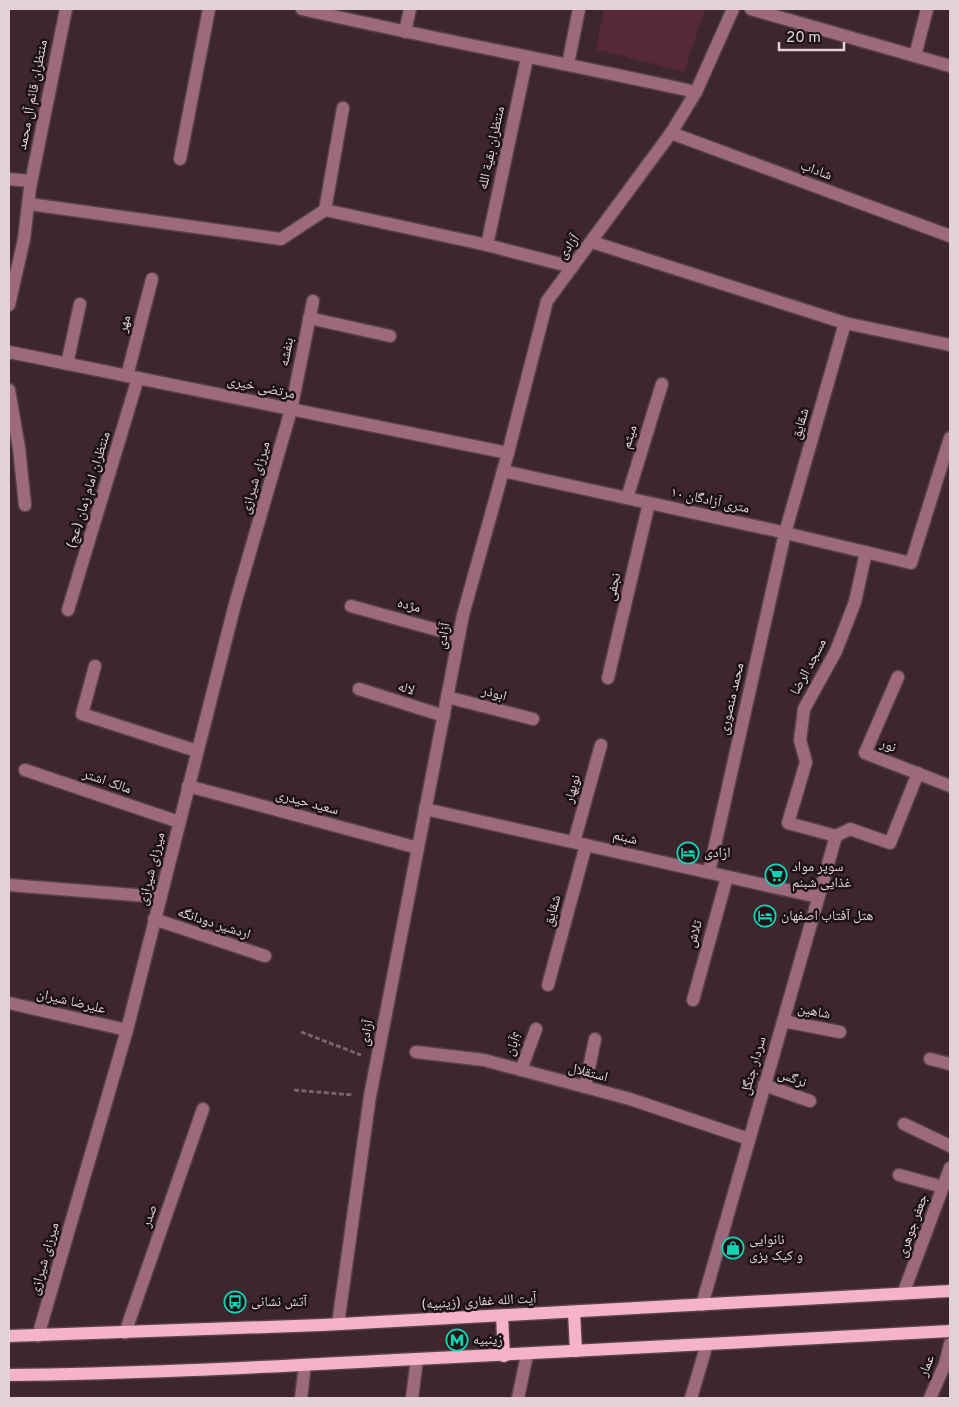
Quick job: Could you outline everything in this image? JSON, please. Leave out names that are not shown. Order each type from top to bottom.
[{"type":"main road","name":"آیت الله غفاری (زینبیه)","points":[[9,1336],[338,1324],[950,1291]]},
{"type":"main road","points":[[574,1312],[576,1351]]},
{"type":"main road","points":[[502,1316],[504,1356]]},
{"type":"main road","points":[[9,1375],[527,1355],[950,1331]]},
{"type":"street","name":"منتظران قائم آل محمد","points":[[9,305],[24,239],[31,181],[66,9]]},
{"type":"street","points":[[180,159],[209,9]]},
{"type":"street","points":[[302,9],[527,58],[568,64],[696,92]]},
{"type":"street","points":[[405,32],[410,9]]},
{"type":"street","points":[[568,64],[579,9]]},
{"type":"street","name":"آزادی","points":[[338,1324],[370,1096],[463,614],[508,453],[547,301],[671,133],[696,92],[733,9]]},
{"type":"street","points":[[751,9],[950,66]]},
{"type":"street","points":[[915,56],[927,9]]},
{"type":"street","name":"منتظران بقیة الله","points":[[487,245],[527,58]]},
{"type":"street","points":[[325,210],[344,108]]},
{"type":"street","name":"شاداب","points":[[671,133],[950,236]]},
{"type":"street","points":[[9,178],[31,181]]},
{"type":"street","points":[[29,204],[281,239],[325,210],[487,245],[572,267]]},
{"type":"street","points":[[592,242],[845,323],[950,345]]},
{"type":"street","name":"مهر","points":[[132,377],[152,279]]},
{"type":"street","name":"بنفشه","points":[[291,410],[313,301]]},
{"type":"street","points":[[67,364],[80,304]]},
{"type":"street","points":[[309,318],[390,336]]},
{"type":"street","name":"شقایق","points":[[785,533],[845,323]]},
{"type":"street","name":"مرتضی خیری","points":[[9,352],[508,453]]},
{"type":"street","name":"منتظران امام زمان (عج)","points":[[68,610],[132,377]]},
{"type":"street","name":"میثم","points":[[627,498],[662,384]]},
{"type":"street","points":[[9,390],[14,447],[25,505]]},
{"type":"street","name":"میرزای شیرازی","points":[[38,1336],[127,1030],[235,604],[291,410]]},
{"type":"street","name":"۱۰ متری آزادگان","points":[[503,471],[785,533],[911,563],[950,438]]},
{"type":"street","name":"نجفی","points":[[608,678],[649,503]]},
{"type":"street","name":"محمد منصوری","points":[[709,872],[785,533]]},
{"type":"street","name":"مسجد الرضا","points":[[866,552],[855,602],[836,651],[804,710],[800,740],[806,762],[788,823],[836,836],[850,829],[890,843],[918,773]]},
{"type":"street","name":"مژده","points":[[351,606],[459,636]]},
{"type":"street","points":[[95,666],[82,714],[197,751]]},
{"type":"street","name":"نور","points":[[898,677],[865,753],[950,786]]},
{"type":"street","name":"لاله","points":[[359,689],[444,716]]},
{"type":"street","name":"ابوذر","points":[[447,697],[533,719]]},
{"type":"street","name":"نوبهار","points":[[580,843],[601,744]]},
{"type":"street","name":"مالک اشتر","points":[[25,770],[179,822]]},
{"type":"street","name":"سعید حیدری","points":[[188,786],[418,848]]},
{"type":"street","name":"شبنم","points":[[425,809],[818,897]]},
{"type":"street","name":"سردار جنگل","points":[[702,1305],[836,836]]},
{"type":"street","name":"شقایق","points":[[548,985],[580,843]]},
{"type":"street","name":"تلاش","points":[[692,1000],[727,877]]},
{"type":"street","points":[[9,885],[160,897]]},
{"type":"street","name":"اردشیر دودانگه","points":[[154,920],[264,956]]},
{"type":"street","name":"علیرضا شیران","points":[[9,1003],[127,1030]]},
{"type":"street","name":"شاهین","points":[[783,1021],[840,1032]]},
{"type":"street","name":"؟آبان","points":[[521,1070],[536,1029]]},
{"type":"street","points":[[584,1087],[595,1039]]},
{"type":"street","name":"استقلال","points":[[416,1052],[484,1060],[630,1099],[749,1139]]},
{"type":"street","points":[[930,1059],[950,1064]]},
{"type":"street","name":"نرگس","points":[[764,1085],[810,1101]]},
{"type":"street","name":"صدر","points":[[125,1333],[203,1109]]},
{"type":"street","points":[[904,1124],[950,1146]]},
{"type":"street","name":"جعفر جوهری","points":[[903,1294],[950,1168]]},
{"type":"street","points":[[899,1175],[943,1187]]},
{"type":"street","points":[[691,1398],[707,1344]]},
{"type":"street","name":"عمار","points":[[930,1398],[945,1364],[950,1344]]},
{"type":"street","points":[[518,1398],[527,1355]]},
{"type":"street","points":[[412,1398],[417,1359]]},
{"type":"street","points":[[301,1398],[304,1365]]},
{"type":"path","points":[[301,1032],[377,1061]]},
{"type":"path","points":[[294,1090],[370,1096]]},
{"type":"shaded area","points":[[604,9],[705,9],[684,72],[596,49]]},
{"type":"place","name":"ازادی","points":[[688,853]]},
{"type":"place","name":"سوپر مواد غذایی شبنم","points":[[776,875]]},
{"type":"place","name":"هتل آفتاب اصفهان","points":[[765,916]]},
{"type":"place","name":"نانوایی و کیک پزی","points":[[733,1248]]},
{"type":"place","name":"آتش نشانی","points":[[235,1302]]},
{"type":"place","name":"زینبیه","points":[[457,1340]]}]
